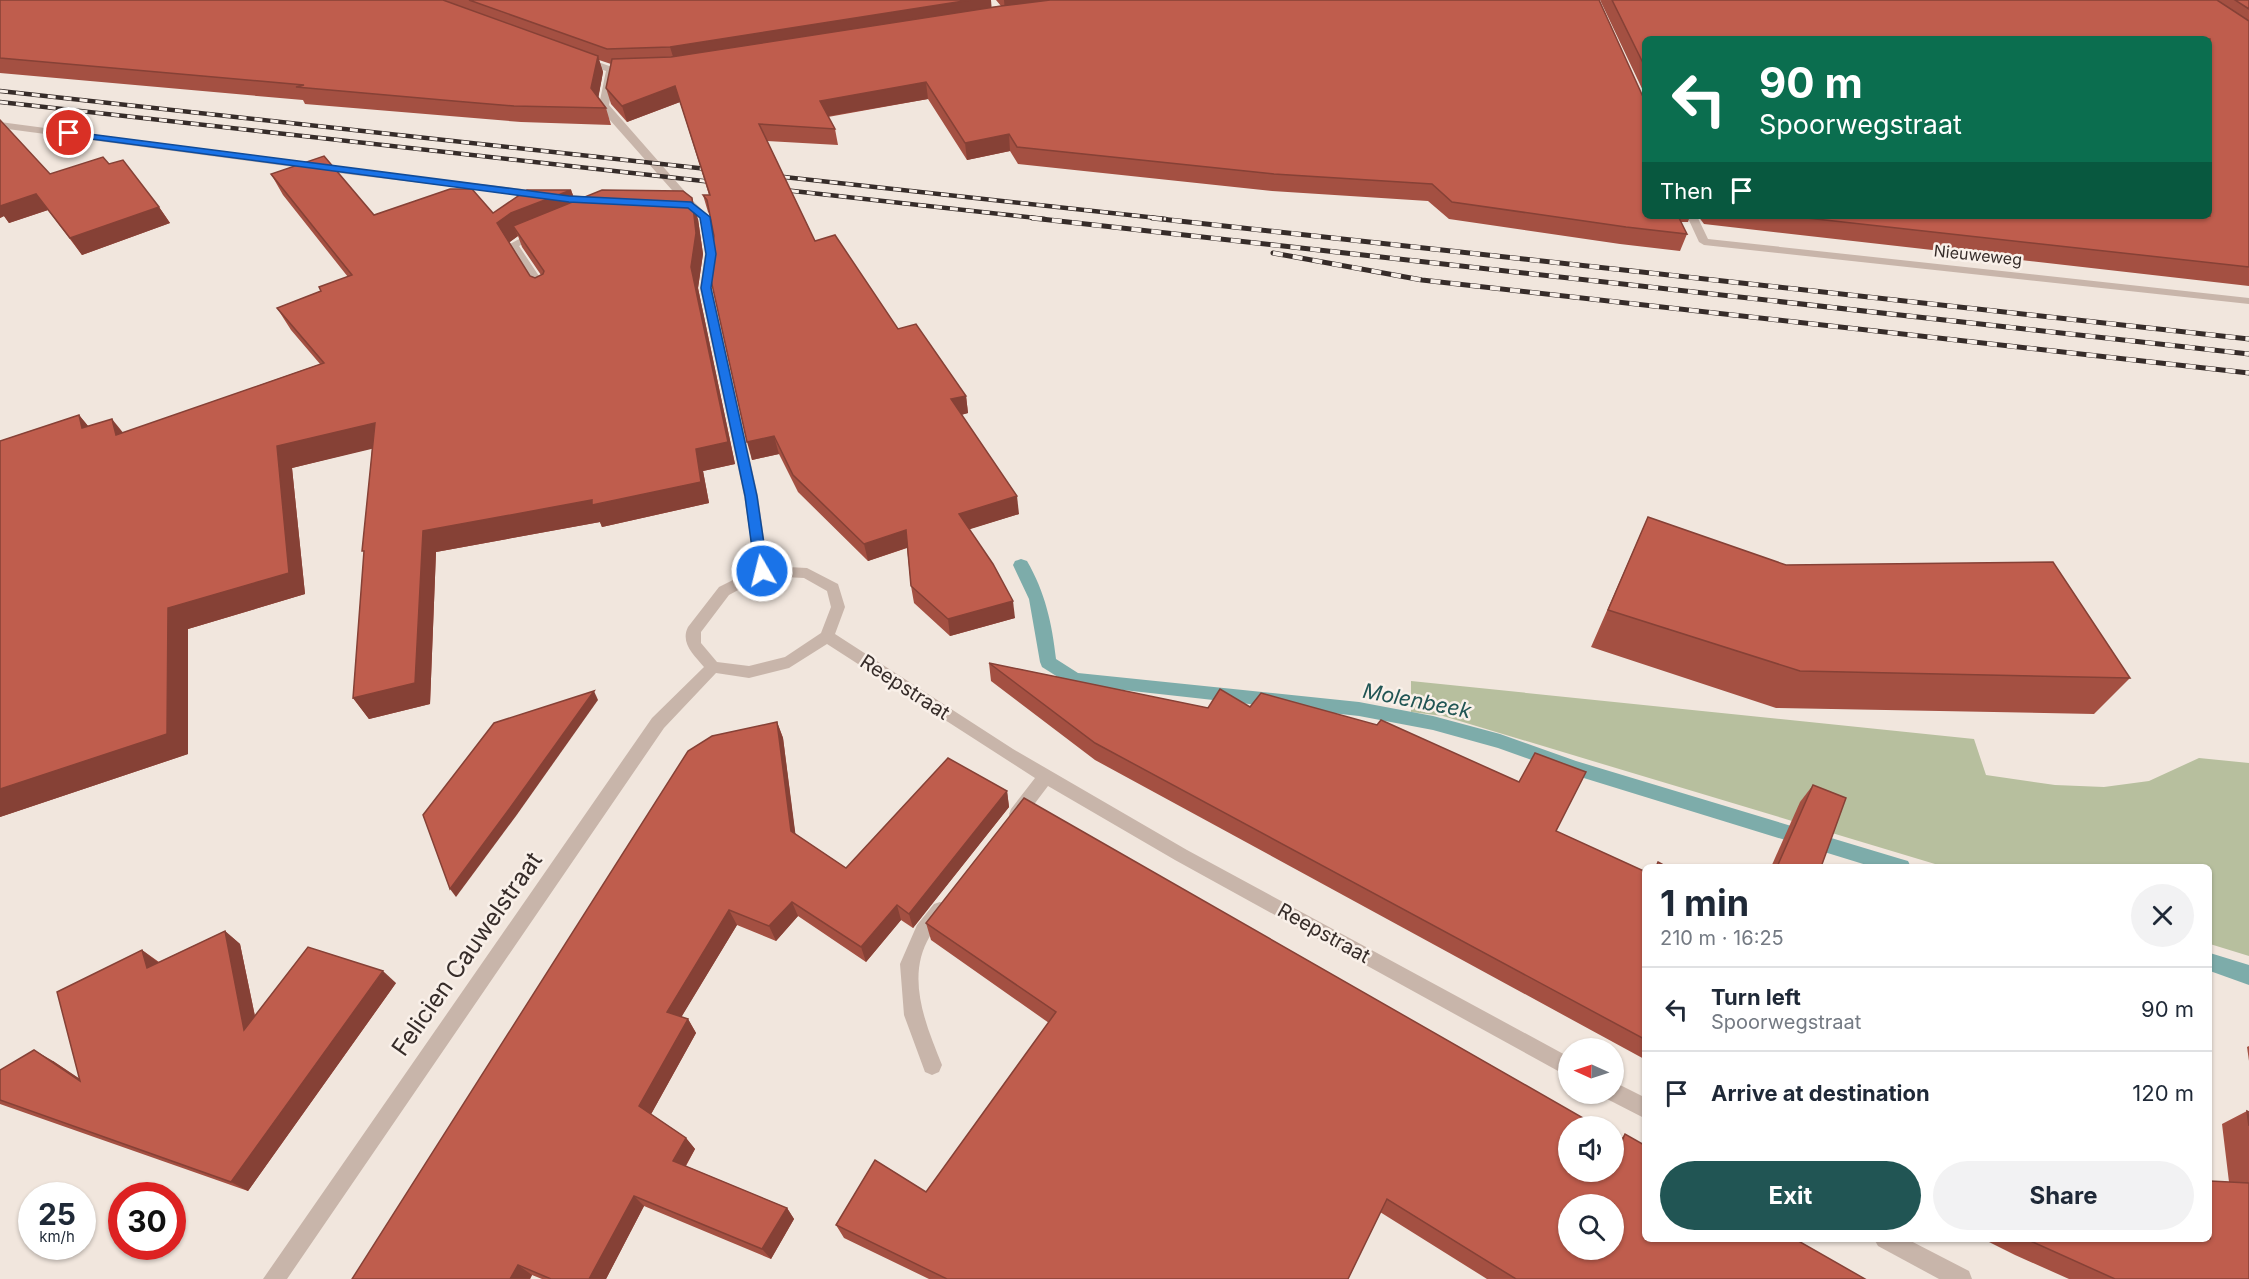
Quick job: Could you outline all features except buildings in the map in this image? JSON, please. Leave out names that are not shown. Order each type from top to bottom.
[{"type":"street","points":[[579,58],[611,70],[643,69]]},
{"type":"street","points":[[611,70],[604,105],[685,205],[705,217],[711,254],[706,288],[751,496],[762,571]]},
{"type":"street","points":[[0,125],[608,203],[594,212]]},
{"type":"street","name":"Nieuweweg","points":[[1693,219],[1704,242],[2249,301]]},
{"type":"street","points":[[545,229],[513,245],[545,294]]},
{"type":"street","points":[[762,571],[807,573],[833,588],[838,607],[828,636],[789,662],[749,672],[713,667],[694,645],[693,631],[724,591],[762,571]]},
{"type":"street","name":"Reepstraat","points":[[828,636],[1007,754],[1180,855],[1558,1061]]},
{"type":"street","name":"Felicien Cauwelstraat","points":[[273,1279],[658,723],[713,667]]},
{"type":"street","points":[[1004,830],[1046,776]]},
{"type":"street","points":[[932,1065],[913,1015],[909,964],[923,931],[952,894]]},
{"type":"street","points":[[1624,1097],[1642,1107]]},
{"type":"street","points":[[1892,1242],[1961,1279]]},
{"type":"green space","points":[[1411,681],[1974,739],[1986,775],[2055,785],[2104,787],[2149,781],[2199,758],[2249,763],[2249,956],[2212,945],[2212,864],[1935,864],[1443,716],[1411,712]]},
{"type":"waterway","name":"Molenbeek","points":[[1021,565],[1037,599],[1048,662],[1075,679],[1359,709],[1433,723],[1500,741],[1574,768],[1891,864]]},
{"type":"waterway","name":"Molenbeek","points":[[2212,963],[2249,975]]},
{"type":"railway","points":[[0,91],[716,170]]},
{"type":"railway","points":[[0,102],[721,183]]},
{"type":"railway","points":[[766,175],[1166,219]]},
{"type":"railway","points":[[775,189],[1045,219]]},
{"type":"railway","points":[[1032,218],[2249,354]]},
{"type":"railway","points":[[1152,218],[2249,339]]},
{"type":"railway","points":[[1273,253],[1422,280],[2249,373]]},
{"type":"route","points":[[69,133],[569,199],[691,205],[705,217],[711,254],[706,288],[751,496],[762,571]]}]
